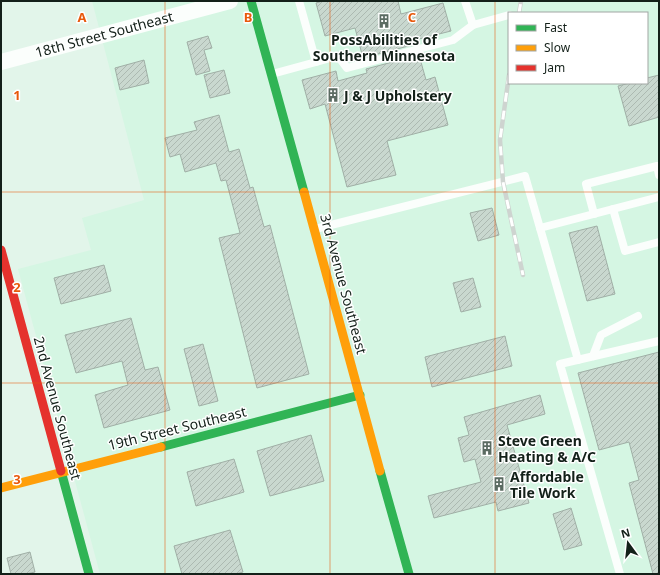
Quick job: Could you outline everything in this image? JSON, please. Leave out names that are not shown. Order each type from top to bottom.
[{"type":"street","name":"18th Street Southeast","points":[[1,62],[230,1]]},
{"type":"street","name":"3rd Avenue Southeast","points":[[252,1],[409,574]]},
{"type":"street","name":"2nd Avenue Southeast","points":[[1,250],[89,574]]},
{"type":"street","name":"19th Street Southeast","points":[[1,488],[360,395]]},
{"type":"lane","points":[[299,1],[316,62]]},
{"type":"lane","points":[[465,1],[473,25]]},
{"type":"lane","points":[[272,75],[338,56],[347,68],[453,40],[473,25],[508,15]]},
{"type":"lane","points":[[594,214],[586,184],[656,166],[659,175]]},
{"type":"lane","points":[[315,230],[525,176],[578,360]]},
{"type":"lane","points":[[540,228],[659,197]]},
{"type":"lane","points":[[613,209],[625,251],[659,242]]},
{"type":"lane","points":[[593,356],[601,335],[638,316]]},
{"type":"lane","points":[[620,574],[560,364],[659,341]]},
{"type":"shaded area","points":[[92,1],[659,1],[659,574],[100,574],[18,269],[91,250],[82,218],[144,200]]},
{"type":"building","name":"PossAbilities of Southern Minnesota","points":[[323,1],[398,1],[401,14],[443,3],[451,31],[415,40],[416,44],[363,58],[355,28],[325,36],[316,3]]},
{"type":"building","points":[[208,36],[212,48],[204,50],[210,71],[196,75],[187,42]]},
{"type":"building","points":[[419,55],[426,80],[435,77],[448,125],[387,141],[396,175],[347,187],[325,104],[310,109],[302,80],[336,71],[338,81],[367,73],[366,69]]},
{"type":"building","points":[[144,60],[149,83],[120,90],[115,68]]},
{"type":"building","points":[[224,70],[230,93],[210,98],[204,75]]},
{"type":"building","points":[[659,75],[659,117],[629,126],[618,86],[626,84],[648,84],[648,78]]},
{"type":"building","points":[[219,115],[229,152],[239,149],[250,188],[253,187],[264,227],[270,225],[309,374],[257,388],[219,238],[240,233],[226,180],[221,181],[216,163],[185,172],[180,154],[170,157],[165,138],[197,130],[194,122]]},
{"type":"building","points":[[492,208],[499,235],[478,241],[470,213]]},
{"type":"building","points":[[597,226],[615,294],[587,301],[569,233]]},
{"type":"building","points":[[104,265],[111,291],[61,304],[54,278]]},
{"type":"building","points":[[473,278],[481,307],[461,312],[453,283]]},
{"type":"building","points":[[131,318],[145,370],[158,367],[170,410],[104,428],[95,395],[128,385],[122,361],[76,373],[65,335]]},
{"type":"building","points":[[505,336],[512,366],[432,387],[425,357]]},
{"type":"building","points":[[203,344],[218,401],[199,406],[184,349]]},
{"type":"building","points":[[659,352],[659,574],[653,574],[629,483],[639,480],[629,442],[599,450],[578,373]]},
{"type":"building","points":[[540,395],[545,414],[507,425],[529,503],[498,511],[496,502],[434,518],[428,496],[481,482],[475,459],[464,462],[458,438],[469,435],[464,417]]},
{"type":"building","points":[[311,435],[324,481],[270,496],[257,451]]},
{"type":"building","points":[[234,459],[244,492],[196,506],[187,472]]},
{"type":"building","points":[[571,508],[582,545],[564,550],[553,514]]},
{"type":"building","points":[[230,530],[243,572],[236,574],[182,574],[174,546]]},
{"type":"building","points":[[30,552],[35,572],[26,574],[11,574],[7,558]]},
{"type":"railway","points":[[519,12],[521,1]]},
{"type":"railway","points":[[508,82],[500,140],[503,182],[523,275]]},
{"type":"traffic: fast","points":[[251,1],[304,192]]},
{"type":"traffic: fast","points":[[161,447],[360,395]]},
{"type":"traffic: fast","points":[[61,471],[89,574]]},
{"type":"traffic: fast","points":[[380,471],[409,574]]},
{"type":"traffic: slow","points":[[304,192],[380,471]]},
{"type":"traffic: slow","points":[[1,488],[161,447]]},
{"type":"traffic: jam","points":[[1,250],[61,471]]},
{"type":"place","name":"PossAbilities of Southern Minnesota","points":[[384,21]]},
{"type":"place","name":"J & J Upholstery","points":[[333,95]]},
{"type":"place","name":"Steve Green Heating & A/C","points":[[487,448]]},
{"type":"place","name":"Affordable Tile Work","points":[[499,484]]}]
